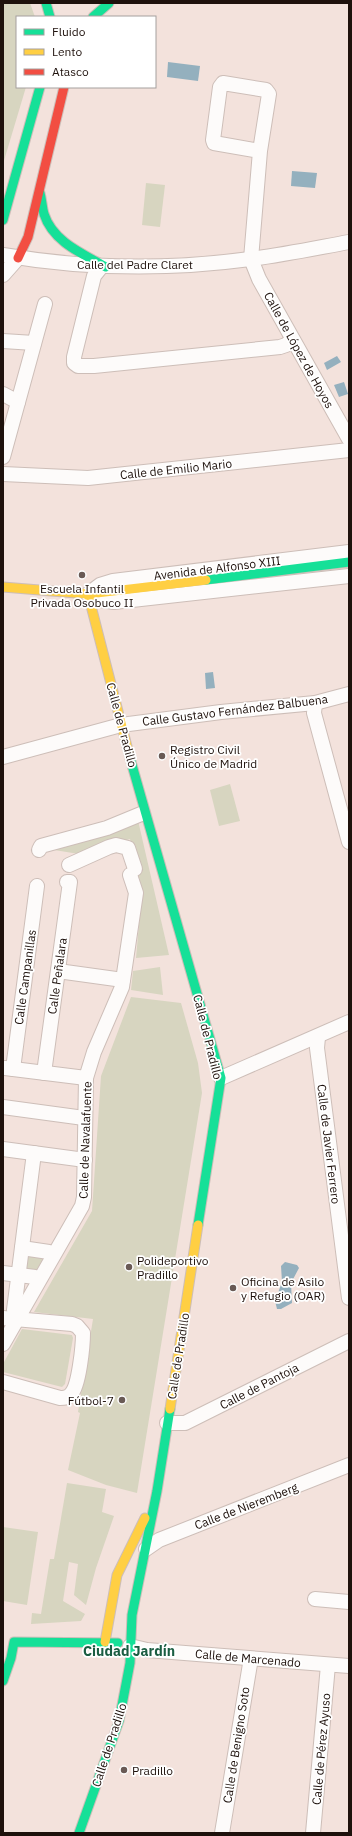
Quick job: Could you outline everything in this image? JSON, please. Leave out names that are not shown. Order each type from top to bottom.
[{"type":"main road","points":[[46,3],[50,16]]},
{"type":"main road","points":[[94,16],[109,3]]},
{"type":"main road","points":[[3,220],[40,88]]},
{"type":"main road","points":[[18,258],[26,244],[64,88]]},
{"type":"main road","points":[[39,186],[44,215],[57,235],[79,252],[104,266]]},
{"type":"main road","name":"Avenida de Alfonso XIII","points":[[3,587],[88,594],[349,562]]},
{"type":"main road","name":"Calle de Pradillo","points":[[79,1833],[121,1714],[130,1662],[131,1628],[138,1584],[157,1491],[220,1078],[121,725],[88,594]]},
{"type":"main road","name":"Calle de Pradillo","points":[[105,1642],[117,1575],[139,1533],[157,1491]]},
{"type":"main road","points":[[3,1681],[11,1658],[9,1642]]},
{"type":"main road","name":"Calle de Marcenado","points":[[9,1642],[105,1642],[130,1646]]},
{"type":"street","points":[[251,259],[260,151],[269,94],[268,91],[223,83],[220,87],[213,140],[214,143],[260,151]]},
{"type":"street","name":"Calle del Padre Claret","points":[[3,255],[42,262],[104,266],[169,266],[251,259],[349,242]]},
{"type":"street","points":[[3,275],[18,258]]},
{"type":"street","name":"Calle de López de Hoyos","points":[[251,259],[259,279],[292,340],[349,439]]},
{"type":"street","points":[[104,266],[95,273],[90,292],[74,357],[74,363],[78,366],[94,366],[280,347],[286,345],[292,340]]},
{"type":"street","points":[[3,457],[45,304]]},
{"type":"street","points":[[3,341],[34,343]]},
{"type":"street","points":[[3,394],[18,402]]},
{"type":"street","name":"Calle de Emilio Mario","points":[[3,474],[88,478],[349,450]]},
{"type":"street","name":"Avenida de Alfonso XIII","points":[[349,552],[113,581],[100,585],[88,594],[101,600],[114,602],[349,576]]},
{"type":"street","name":"Calle Gustavo Fernández Balbuena","points":[[3,757],[121,725],[221,712],[315,703],[349,694]]},
{"type":"street","points":[[315,703],[314,713],[349,842]]},
{"type":"street","points":[[39,850],[41,846],[107,828],[141,814]]},
{"type":"street","name":"Calle de Navalafuente","points":[[3,1344],[12,1316],[79,1214],[84,1197],[84,1118],[86,1078],[94,1052],[119,995],[123,980],[136,893],[128,848],[116,845],[69,865]]},
{"type":"street","name":"Calle Peñalara","points":[[44,1073],[70,882],[67,882]]},
{"type":"street","name":"Calle Campanillas","points":[[8,1068],[37,886]]},
{"type":"street","points":[[58,971],[123,980]]},
{"type":"street","points":[[220,1078],[318,1037],[349,1022]]},
{"type":"street","name":"Calle de Javier Ferrero","points":[[318,1037],[317,1048],[349,1298]]},
{"type":"street","points":[[8,1068],[86,1078]]},
{"type":"street","points":[[3,1107],[84,1118]]},
{"type":"street","points":[[3,1149],[85,1160]]},
{"type":"street","points":[[3,1382],[60,1398],[66,1398],[71,1394],[76,1385],[84,1338],[84,1334],[80,1328],[72,1324],[12,1316],[19,1275],[34,1153]]},
{"type":"street","points":[[22,1248],[49,1252]]},
{"type":"street","points":[[3,1273],[35,1277]]},
{"type":"street","name":"Calle de Pantoja","points":[[167,1423],[185,1423],[349,1341]]},
{"type":"street","name":"Calle de Nieremberg","points":[[146,1549],[159,1540],[349,1465]]},
{"type":"street","points":[[117,1575],[124,1573],[130,1574],[136,1578],[138,1584]]},
{"type":"street","points":[[315,1599],[349,1602]]},
{"type":"street","name":"Calle de Marcenado","points":[[130,1646],[147,1650],[349,1666]]},
{"type":"street","name":"Calle de Benigno Soto","points":[[222,1833],[250,1664],[248,1658]]},
{"type":"street","name":"Calle de Pérez Ayuso","points":[[313,1833],[328,1665]]},
{"type":"shaded area","points":[[3,3],[30,3],[35,16],[16,16],[16,88],[26,88],[3,164]]},
{"type":"shaded area","points":[[146,183],[165,185],[160,227],[142,225]]},
{"type":"shaded area","points":[[230,784],[240,821],[219,826],[210,790]]},
{"type":"shaded area","points":[[137,816],[169,955],[136,958],[142,890],[130,839],[79,854],[48,849]]},
{"type":"shaded area","points":[[160,967],[163,995],[131,990],[133,971]]},
{"type":"shaded area","name":"Polideportivo Pradillo","points":[[131,997],[181,1003],[198,1063],[202,1093],[137,1493],[106,1485],[68,1470],[80,1413],[78,1412],[93,1319],[34,1312],[92,1211],[101,1076]]},
{"type":"shaded area","points":[[25,1252],[46,1254],[34,1274],[23,1272]]},
{"type":"shaded area","points":[[22,1329],[72,1335],[73,1338],[65,1384],[62,1387],[3,1372],[3,1364]]},
{"type":"shaded area","points":[[67,1483],[106,1489],[102,1512],[114,1516],[96,1568],[86,1605],[74,1595],[78,1564],[69,1562],[63,1601],[85,1614],[81,1621],[31,1624],[32,1613],[41,1614],[50,1559],[54,1559]]},
{"type":"shaded area","points":[[3,1527],[38,1532],[27,1605],[3,1601]]},
{"type":"water","points":[[168,62],[200,66],[198,81],[167,77]]},
{"type":"water","points":[[292,171],[317,173],[315,188],[291,186]]},
{"type":"water","points":[[337,356],[341,362],[327,370],[324,363]]},
{"type":"water","points":[[344,382],[348,394],[339,397],[334,385]]},
{"type":"water","points":[[213,672],[215,688],[206,689],[205,673]]},
{"type":"water","points":[[285,1262],[297,1265],[299,1268],[291,1283],[292,1303],[281,1309],[277,1309],[275,1301],[282,1282],[281,1266]]},
{"type":"traffic: fast","points":[[46,3],[50,16]]},
{"type":"traffic: fast","points":[[94,16],[109,3]]},
{"type":"traffic: fast","points":[[3,220],[40,88]]},
{"type":"traffic: fast","points":[[40,193],[44,214],[48,224],[54,232],[70,246],[106,267]]},
{"type":"traffic: fast","points":[[206,580],[349,562]]},
{"type":"traffic: fast","points":[[130,758],[221,1078],[198,1225]]},
{"type":"traffic: fast","points":[[79,1833],[119,1721],[130,1663],[132,1615],[157,1491],[170,1409]]},
{"type":"traffic: fast","points":[[3,1681],[11,1658],[14,1642],[118,1643]]},
{"type":"traffic: slow","points":[[3,587],[88,594],[206,580]]},
{"type":"traffic: slow","points":[[88,594],[130,758]]},
{"type":"traffic: slow","points":[[170,1409],[198,1225]]},
{"type":"traffic: slow","points":[[105,1642],[117,1575],[145,1518]]},
{"type":"traffic: jam","points":[[18,258],[28,237],[64,88]]},
{"type":"place","name":"Escuela Infantil Privada Osobuco II","points":[[82,575]]},
{"type":"place","name":"Registro Civil Único de Madrid","points":[[162,756]]},
{"type":"place","name":"Polideportivo Pradillo","points":[[129,1267]]},
{"type":"place","name":"Oficina de Asilo y Refugio (OAR)","points":[[233,1288]]},
{"type":"place","name":"Fútbol-7","points":[[122,1400]]},
{"type":"place","name":"Pradillo","points":[[124,1770]]},
{"type":"district","name":"Ciudad Jardín","points":[[129,1651]]}]
